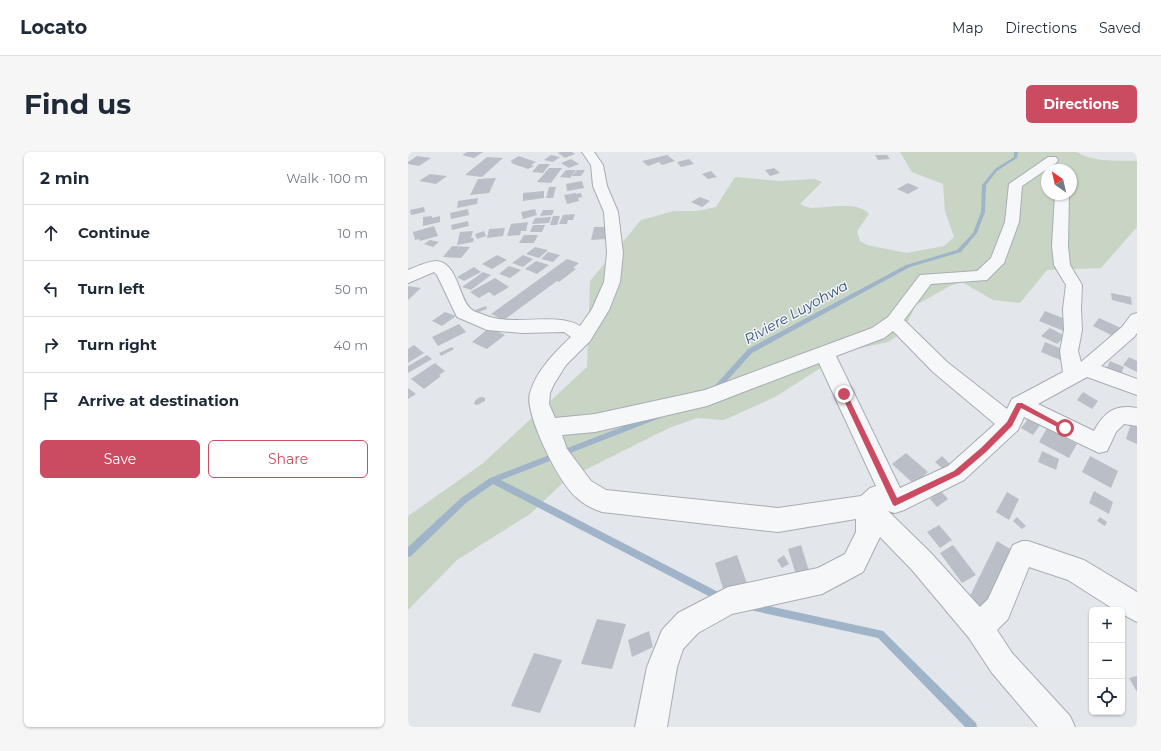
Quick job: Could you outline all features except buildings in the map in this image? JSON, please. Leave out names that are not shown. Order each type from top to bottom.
[{"type":"street","points":[[588,152],[597,165],[600,186],[611,212],[615,253],[612,282],[600,310],[583,336],[560,360],[545,382],[540,393],[539,404],[558,454],[583,488],[602,501],[778,520],[867,506],[878,496],[895,502],[956,473],[983,450],[1015,414],[1079,371],[1128,332],[1137,319]]},
{"type":"street","points":[[549,428],[595,423],[707,398],[878,334],[894,321],[926,280],[981,276],[998,260],[1012,222],[1016,184],[1041,171]]},
{"type":"street","points":[[1062,200],[1060,246],[1062,265],[1074,285],[1072,309],[1073,330],[1069,351],[1079,371]]},
{"type":"street","points":[[408,278],[413,274],[436,266],[444,272],[462,313],[487,324],[523,327],[567,326],[583,336]]},
{"type":"street","points":[[894,321],[940,367],[1015,414],[1099,444],[1108,424],[1119,416],[1131,415],[1137,417]]},
{"type":"street","points":[[825,354],[895,502]]},
{"type":"street","points":[[1079,371],[1106,377],[1137,388]]},
{"type":"street","points":[[867,506],[921,561],[979,628],[1002,663],[1059,727]]},
{"type":"street","points":[[651,727],[662,666],[672,640],[688,623],[728,601],[822,581],[854,563],[869,534],[867,506]]},
{"type":"street","points":[[979,628],[998,609],[1008,581],[1022,554],[1028,554],[1075,569],[1137,608]]},
{"type":"green space","points":[[900,152],[1077,152],[1091,158],[1114,161],[1137,161],[1137,227],[1101,268],[1047,270],[1020,303],[993,300],[962,282],[950,286],[916,305],[902,333],[888,342],[847,351],[775,397],[724,420],[697,418],[669,428],[567,479],[530,514],[457,560],[408,610],[408,516],[482,464],[587,367],[590,281],[641,220],[674,211],[698,211],[716,207],[735,177],[780,181],[815,179],[822,182],[800,204],[811,208],[850,206],[864,210],[869,214],[857,231],[860,241],[867,245],[907,253],[944,246],[954,237],[945,211],[943,184],[912,172]]},
{"type":"waterway","name":"Riviere Luyohwa","points":[[713,392],[750,351],[908,266],[959,251],[975,233],[983,212],[984,185],[996,170],[1016,157],[1016,152]]},
{"type":"waterway","name":"Riviere Luyohwa","points":[[493,480],[658,416]]},
{"type":"waterway","name":"Riviere Luyohwa","points":[[408,553],[464,500],[493,480]]},
{"type":"waterway","points":[[493,480],[723,599]]},
{"type":"waterway","points":[[750,606],[880,634],[972,727]]},
{"type":"route","points":[[844,394],[895,502],[956,473],[1010,424],[1020,405],[1065,428]]}]
